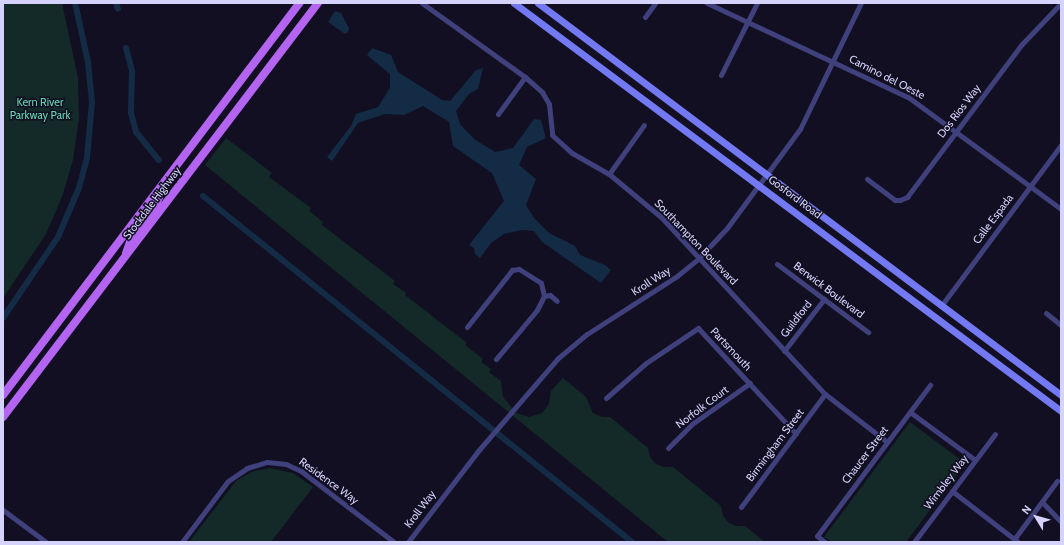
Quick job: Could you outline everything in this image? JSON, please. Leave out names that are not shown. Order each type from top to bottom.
[{"type":"main road","name":"Stockdale Highway","points":[[3,395],[300,3]]},
{"type":"main road","name":"Stockdale Highway","points":[[3,417],[318,3]]},
{"type":"main road","name":"Gosford Road","points":[[514,3],[1061,411]]},
{"type":"main road","name":"Gosford Road","points":[[542,4],[1061,395]]},
{"type":"main road","points":[[125,257],[130,239],[158,201],[157,192]]},
{"type":"street","name":"Southampton Boulevard","points":[[422,3],[525,77],[542,92],[549,104],[552,135],[572,153],[609,174],[661,217],[825,394],[887,442]]},
{"type":"street","points":[[645,17],[655,3]]},
{"type":"street","name":"Camino del Oeste","points":[[707,3],[833,60],[908,97],[1061,209]]},
{"type":"street","points":[[721,75],[749,22],[757,3]]},
{"type":"street","name":"Kroll Way","points":[[408,542],[529,390],[572,346],[603,322],[672,280],[699,258],[727,228],[800,129],[861,3]]},
{"type":"street","name":"Dos Rios Way","points":[[867,179],[895,200],[900,200],[907,197],[1022,44],[1061,3]]},
{"type":"street","points":[[498,114],[525,77]]},
{"type":"street","points":[[609,174],[644,125]]},
{"type":"street","name":"Calle Espada","points":[[941,306],[1061,145]]},
{"type":"street","name":"Berwick Boulevard","points":[[777,264],[868,332]]},
{"type":"street","points":[[466,327],[512,270],[519,269],[541,283],[544,296],[537,310],[496,359]]},
{"type":"street","points":[[544,296],[550,295],[557,301]]},
{"type":"street","name":"Guildford","points":[[784,351],[824,299]]},
{"type":"street","points":[[1046,313],[1061,324]]},
{"type":"street","name":"Partsmouth","points":[[606,398],[646,363],[698,328],[796,434]]},
{"type":"street","name":"Norfolk Court","points":[[668,448],[692,424],[750,383]]},
{"type":"street","name":"Chaucer Street","points":[[825,542],[817,536],[930,385]]},
{"type":"street","name":"Birmingham Street","points":[[741,507],[825,394]]},
{"type":"street","points":[[910,412],[975,460]]},
{"type":"street","name":"Wimbley Way","points":[[914,542],[995,434]]},
{"type":"street","name":"Residence Way","points":[[182,542],[228,481],[247,468],[267,462],[286,464],[301,471],[394,542]]},
{"type":"street","points":[[952,491],[1017,540],[1058,481]]},
{"type":"street","points":[[1042,502],[1061,522]]},
{"type":"street","points":[[3,510],[46,542]]},
{"type":"green space","name":"Kern River Parkway Park","points":[[3,3],[62,3],[78,78],[79,118],[73,160],[62,197],[46,234],[3,298]]},
{"type":"green space","points":[[226,138],[272,173],[269,177],[311,208],[309,211],[323,222],[322,225],[395,281],[393,284],[406,293],[405,295],[467,343],[465,345],[483,359],[481,362],[491,369],[489,372],[501,381],[503,397],[516,413],[529,417],[542,413],[549,404],[551,391],[563,378],[586,397],[593,413],[602,417],[610,417],[648,448],[650,457],[656,464],[664,467],[673,467],[721,506],[723,516],[729,523],[736,526],[745,526],[765,542],[668,542],[205,165]]},
{"type":"green space","points":[[910,422],[965,463],[906,542],[832,542],[824,537]]},
{"type":"green space","points":[[270,468],[293,473],[313,487],[271,542],[189,542],[236,481],[251,472]]},
{"type":"water","points":[[335,11],[341,13],[349,28],[348,32],[345,34],[328,22]]},
{"type":"water","points":[[372,48],[391,55],[398,72],[442,100],[450,101],[476,70],[483,68],[478,89],[469,94],[456,111],[460,124],[474,139],[495,152],[513,148],[534,119],[541,120],[546,138],[527,147],[519,165],[536,179],[526,205],[534,218],[549,233],[575,246],[580,255],[605,265],[611,270],[601,283],[542,242],[534,231],[522,230],[504,234],[491,243],[480,258],[475,254],[474,248],[469,245],[504,201],[492,173],[453,146],[449,122],[423,106],[404,115],[385,114],[358,123],[332,161],[327,157],[351,126],[356,114],[378,107],[390,88],[390,74],[367,55]]},
{"type":"waterway","points":[[3,318],[58,237],[79,188],[87,158],[92,102],[88,62],[75,3]]},
{"type":"waterway","points":[[116,3],[118,9]]},
{"type":"waterway","points":[[126,48],[132,71],[131,113],[136,132],[159,160]]},
{"type":"waterway","points":[[203,196],[632,542]]}]
